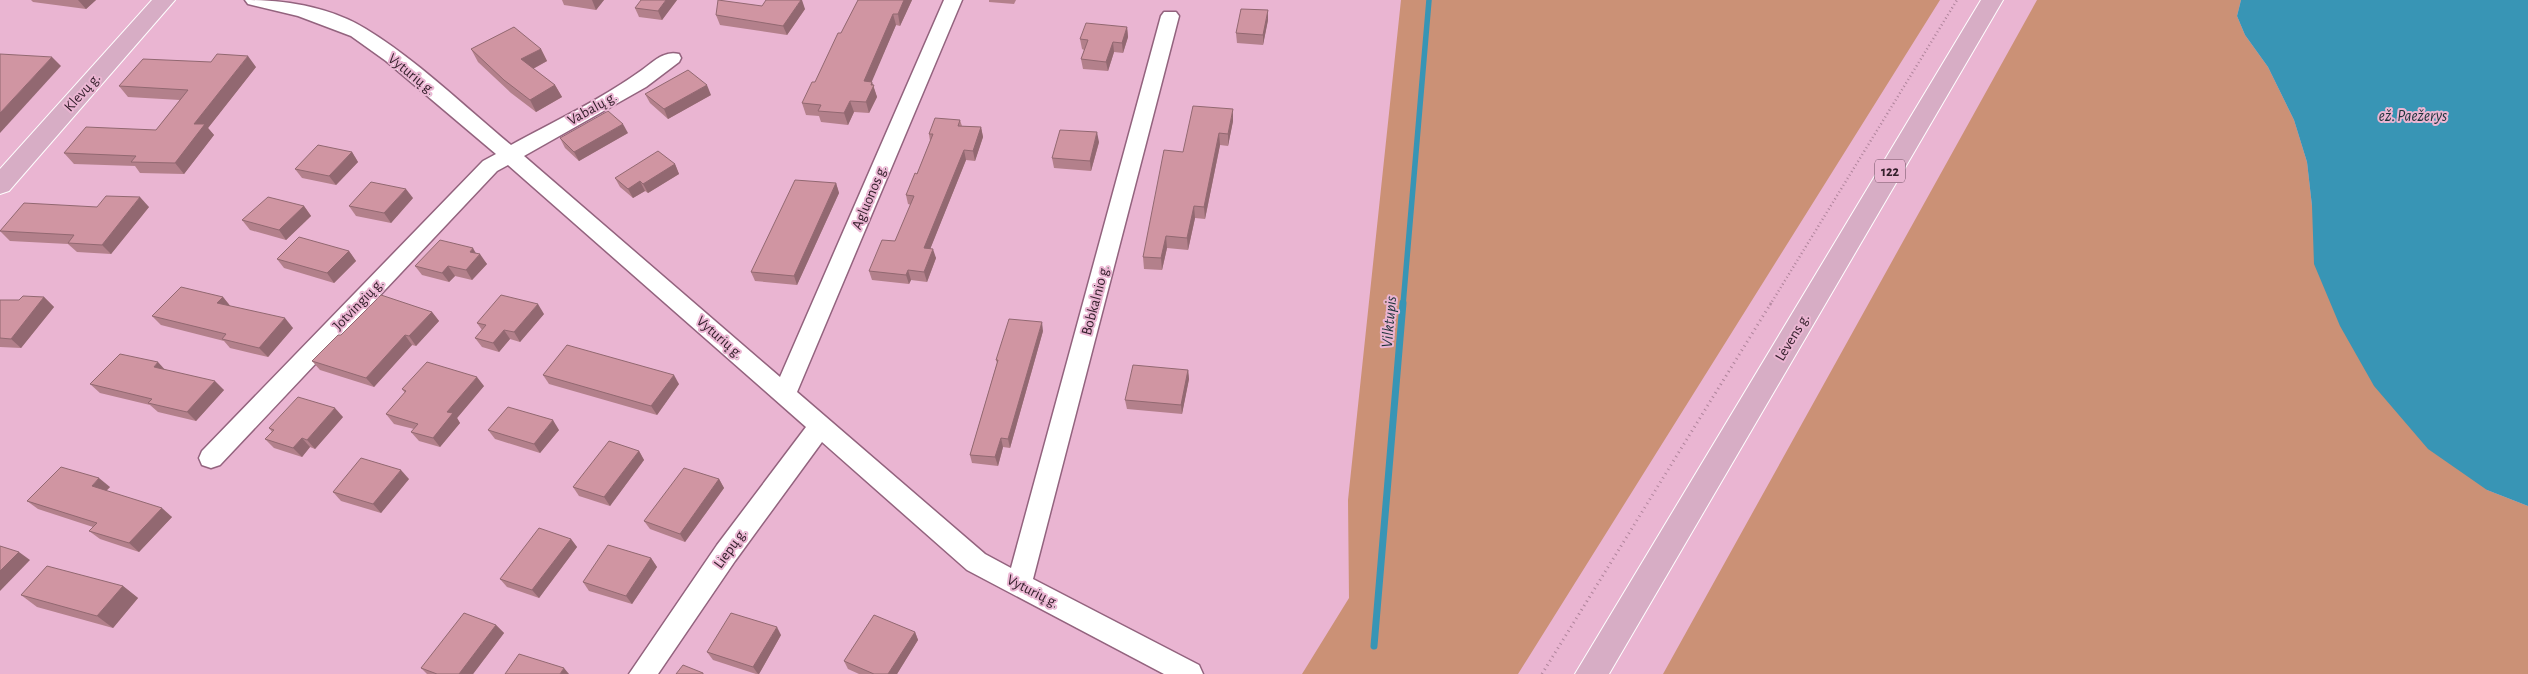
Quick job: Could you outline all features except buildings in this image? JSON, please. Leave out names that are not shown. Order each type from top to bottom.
[{"type":"main road","name":"Klevų g.","points":[[0,185],[164,0]]},
{"type":"main road","name":"Lėvens g.","points":[[1591,674],[1992,0]]},
{"type":"street","name":"Vyturių g.","points":[[254,0],[302,11],[358,32],[417,77],[509,154],[785,393],[976,562],[1190,674]]},
{"type":"street","name":"Agluonos g.","points":[[785,393],[953,0]]},
{"type":"street","name":"Bobkalnio g.","points":[[1018,584],[1026,564],[1170,16]]},
{"type":"street","name":"Vabalų g.","points":[[509,154],[639,82],[672,58]]},
{"type":"street","name":"Jotvingių g.","points":[[211,458],[490,166],[509,154]]},
{"type":"street","name":"Liepų g.","points":[[642,674],[726,553],[821,425]]},
{"type":"path","points":[[1542,674],[1620,552],[1957,0]]},
{"type":"shaded area","points":[[1401,0],[1940,0],[1518,674],[1302,674],[1349,598],[1348,500]]},
{"type":"shaded area","points":[[2037,0],[2241,0],[2237,16],[2245,35],[2268,67],[2294,120],[2307,162],[2312,206],[2487,490],[2528,506],[2528,674],[1663,674]]},
{"type":"water","name":"ež. Paežerys","points":[[2241,0],[2528,0],[2528,506],[2487,490],[2428,449],[2374,386],[2340,326],[2314,264],[2312,206],[2307,162],[2294,120],[2268,67],[2245,35],[2237,16]]},
{"type":"waterway","name":"Vilktupis","points":[[1403,305],[1429,0]]},
{"type":"waterway","name":"Vilktupis","points":[[1374,646],[1403,303]]}]
